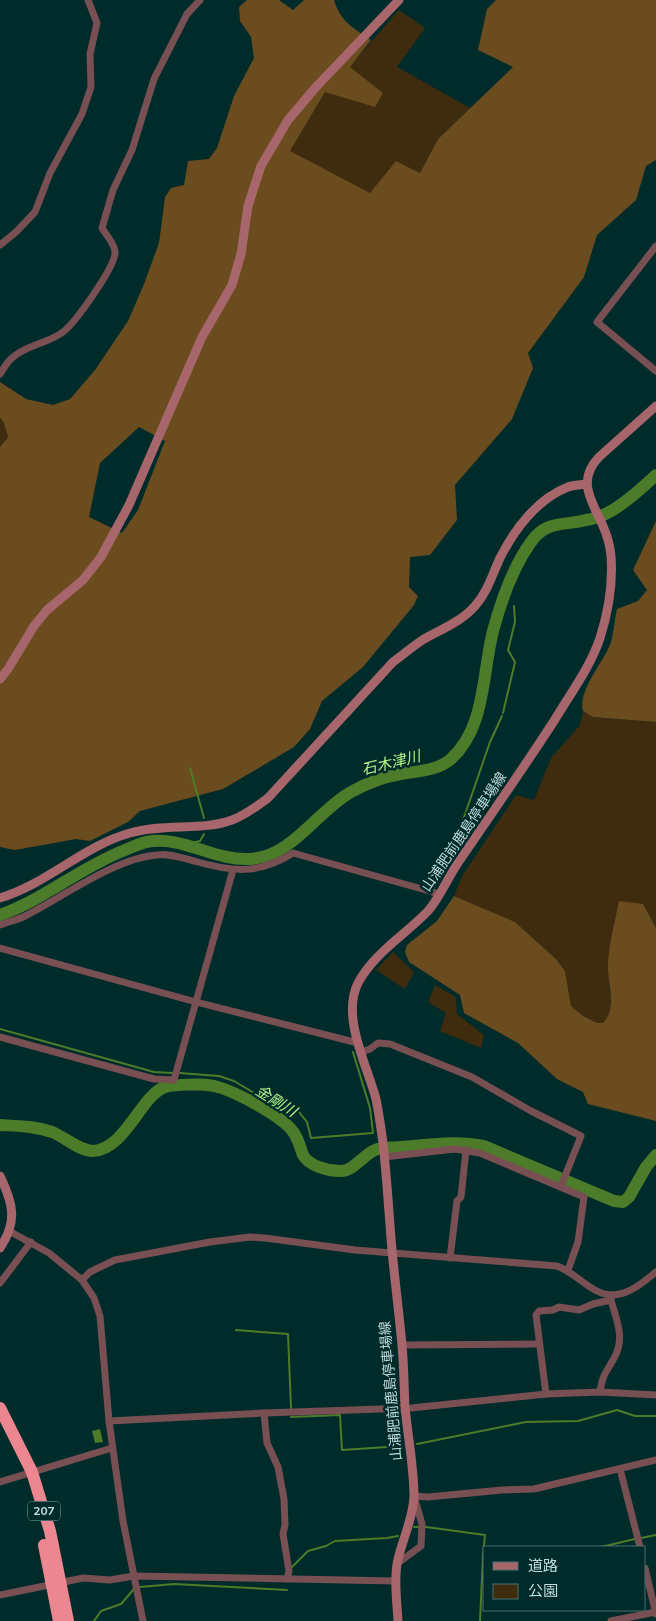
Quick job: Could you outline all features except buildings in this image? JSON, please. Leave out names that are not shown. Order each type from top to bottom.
[{"type":"highway","name":"207","points":[[0,1408],[50,1531],[59,1621]]},
{"type":"highway","name":"207","points":[[0,1422],[28,1474]]},
{"type":"highway","name":"207","points":[[56,1583],[68,1621]]},
{"type":"street","points":[[0,245],[16,232],[35,212],[50,173],[82,114],[90,87],[90,54],[97,23],[88,0]]},
{"type":"street","points":[[0,374],[9,361],[22,351],[63,332],[87,304],[106,275],[115,254],[115,248],[102,228],[113,190],[132,150],[154,79],[187,14],[200,0]]},
{"type":"street","points":[[0,679],[4,669],[47,610],[83,580],[101,557],[129,505],[202,337],[232,285],[241,254],[248,206],[261,166],[288,120],[316,87],[399,0]]},
{"type":"street","points":[[656,246],[597,322],[656,371]]},
{"type":"street","points":[[0,898],[24,889],[101,844],[128,833],[148,828],[210,825],[230,821],[244,816],[268,798],[394,662],[411,648],[465,616],[475,606],[488,588],[499,561],[513,535],[543,502],[570,486],[587,484],[587,476],[591,464],[656,406]]},
{"type":"street","name":"山浦肥前鹿島停車場線","points":[[398,1621],[396,1581],[398,1563],[412,1511],[414,1496],[383,1141],[376,1100],[354,1028],[351,1004],[357,985],[375,959],[429,910],[439,896],[454,867],[513,784],[579,680],[592,656],[605,617],[611,579],[611,558],[604,528],[593,506],[587,484]]},
{"type":"street","points":[[0,925],[24,917],[98,876],[130,861],[156,855],[175,855],[233,870],[265,868],[293,853],[433,892],[439,896]]},
{"type":"street","points":[[0,1037],[154,1079],[174,1080],[233,870]]},
{"type":"street","points":[[0,948],[360,1048],[370,1050],[378,1043],[390,1044],[472,1077],[531,1111],[581,1136],[561,1186]]},
{"type":"street","points":[[450,1258],[457,1201],[461,1197],[466,1150]]},
{"type":"street","points":[[384,1157],[466,1150],[480,1153],[584,1197],[578,1242],[568,1270]]},
{"type":"street","points":[[0,1176],[12,1205],[9,1231],[0,1248]]},
{"type":"street","points":[[9,1231],[49,1253],[82,1280],[94,1298],[100,1316],[109,1421],[122,1521],[144,1621]]},
{"type":"street","points":[[82,1280],[90,1272],[115,1260],[235,1238],[266,1238],[355,1250],[557,1266],[568,1270],[590,1288],[611,1298]]},
{"type":"street","points":[[0,1283],[31,1242]]},
{"type":"street","points":[[546,1394],[538,1344],[536,1315],[539,1311],[553,1310],[559,1307],[579,1310],[639,1286],[656,1272]]},
{"type":"street","points":[[600,1392],[602,1378],[620,1345],[620,1330],[611,1298]]},
{"type":"street","points":[[402,1345],[538,1344]]},
{"type":"street","points":[[109,1421],[412,1408],[546,1394],[600,1392],[656,1395]]},
{"type":"street","points":[[264,1413],[267,1443],[278,1467],[284,1499],[285,1525],[283,1534],[289,1571],[288,1579]]},
{"type":"street","points":[[0,1482],[112,1448]]},
{"type":"street","points":[[398,1563],[421,1546],[422,1526],[414,1496],[428,1497],[534,1489],[656,1460]]},
{"type":"street","points":[[620,1469],[640,1546]]},
{"type":"street","points":[[611,1621],[656,1613],[646,1572]]},
{"type":"street","points":[[0,1595],[83,1578],[110,1580],[134,1576],[396,1581]]},
{"type":"green space","points":[[399,10],[425,28],[397,67],[470,108],[438,139],[420,173],[396,161],[371,194],[289,152],[325,92],[383,93],[349,67]]},
{"type":"green space","points":[[0,418],[4,423],[8,437],[0,447]]},
{"type":"green space","points":[[583,711],[593,717],[656,722],[656,928],[643,904],[608,963],[611,1006],[609,1017],[603,1023],[597,1024],[571,1006],[565,971],[556,959],[515,922],[454,896],[462,876],[516,795],[534,800],[551,758],[580,725]]},
{"type":"green space","points":[[393,952],[414,972],[405,989],[376,970]]},
{"type":"green space","points":[[435,985],[456,997],[457,1014],[484,1035],[481,1048],[440,1031],[446,1013],[428,1002]]},
{"type":"shaded area","points":[[247,0],[279,0],[293,10],[304,0],[334,0],[344,19],[353,28],[371,40],[350,67],[383,93],[375,107],[325,92],[290,151],[370,193],[396,161],[420,173],[438,139],[513,67],[478,50],[487,9],[496,0],[656,0],[656,160],[646,166],[636,200],[597,235],[584,277],[528,353],[533,368],[512,419],[455,485],[457,520],[430,555],[410,557],[409,587],[418,596],[414,605],[363,667],[322,701],[310,729],[294,747],[223,789],[140,811],[128,822],[90,841],[76,839],[15,850],[0,847],[0,447],[8,437],[4,423],[0,418],[0,382],[26,399],[53,405],[70,399],[95,370],[128,321],[159,243],[165,197],[171,188],[184,185],[188,161],[209,159],[217,148],[234,96],[254,58],[251,37],[240,21],[239,7]],"holes":[[[139,427],[165,441],[138,510],[122,533],[89,517],[100,463]]]},
{"type":"shaded area","points":[[656,521],[656,722],[593,717],[583,711],[584,695],[591,678],[609,647],[617,609],[638,601],[647,590],[633,570]]},
{"type":"shaded area","points":[[454,896],[515,922],[556,959],[565,971],[571,1006],[583,1016],[597,1023],[603,1023],[610,1010],[609,955],[619,901],[643,904],[656,928],[656,1121],[588,1104],[583,1092],[557,1079],[518,1043],[464,1013],[460,995],[409,962],[405,952],[407,945],[437,921]]},
{"type":"shaded area","points":[[100,1429],[103,1442],[95,1443],[92,1431]]},
{"type":"waterway","name":"石木津川","points":[[0,915],[32,900],[93,865],[146,842],[173,842],[236,859],[265,856],[291,842],[327,810],[351,792],[369,783],[394,775],[427,770],[446,763],[462,746],[471,732],[481,699],[489,648],[500,608],[513,573],[531,542],[537,535],[549,527],[599,517],[629,499],[656,475]]},
{"type":"waterway","points":[[503,713],[515,662],[508,650],[515,622],[514,606]]},
{"type":"waterway","points":[[461,826],[490,742],[502,716]]},
{"type":"waterway","points":[[190,768],[204,818]]},
{"type":"waterway","points":[[431,886],[441,862],[459,831]]},
{"type":"waterway","points":[[187,844],[200,841],[204,834]]},
{"type":"waterway","points":[[0,1029],[154,1072],[173,1073]]},
{"type":"waterway","points":[[180,1073],[219,1076],[234,1081],[269,1102],[285,1105],[299,1112],[307,1122],[311,1138],[373,1133],[370,1108],[353,1052]]},
{"type":"waterway","name":"金剛川","points":[[0,1125],[46,1130],[83,1149],[93,1151],[104,1148],[114,1142],[156,1092],[170,1086],[203,1085],[214,1086],[232,1092],[284,1122],[297,1137],[306,1159],[314,1165],[330,1170],[345,1171],[371,1152],[381,1148],[474,1144],[484,1146],[614,1201],[623,1202],[629,1197],[646,1167],[656,1155]]},
{"type":"waterway","points":[[236,1330],[288,1334],[291,1408]]},
{"type":"waterway","points":[[417,1444],[526,1422],[578,1421],[617,1410],[635,1416],[656,1416]]},
{"type":"waterway","points":[[291,1417],[340,1415],[342,1450],[402,1446]]},
{"type":"waterway","points":[[414,1527],[485,1535],[484,1546]]},
{"type":"waterway","points":[[641,1538],[656,1535]]},
{"type":"waterway","points":[[292,1567],[308,1551],[326,1546],[335,1541],[398,1536]]},
{"type":"waterway","points":[[605,1546],[635,1539]]},
{"type":"waterway","points":[[480,1621],[483,1556]]},
{"type":"waterway","points":[[140,1587],[174,1584],[287,1590]]},
{"type":"waterway","points":[[94,1621],[101,1611],[121,1604],[134,1589]]}]
